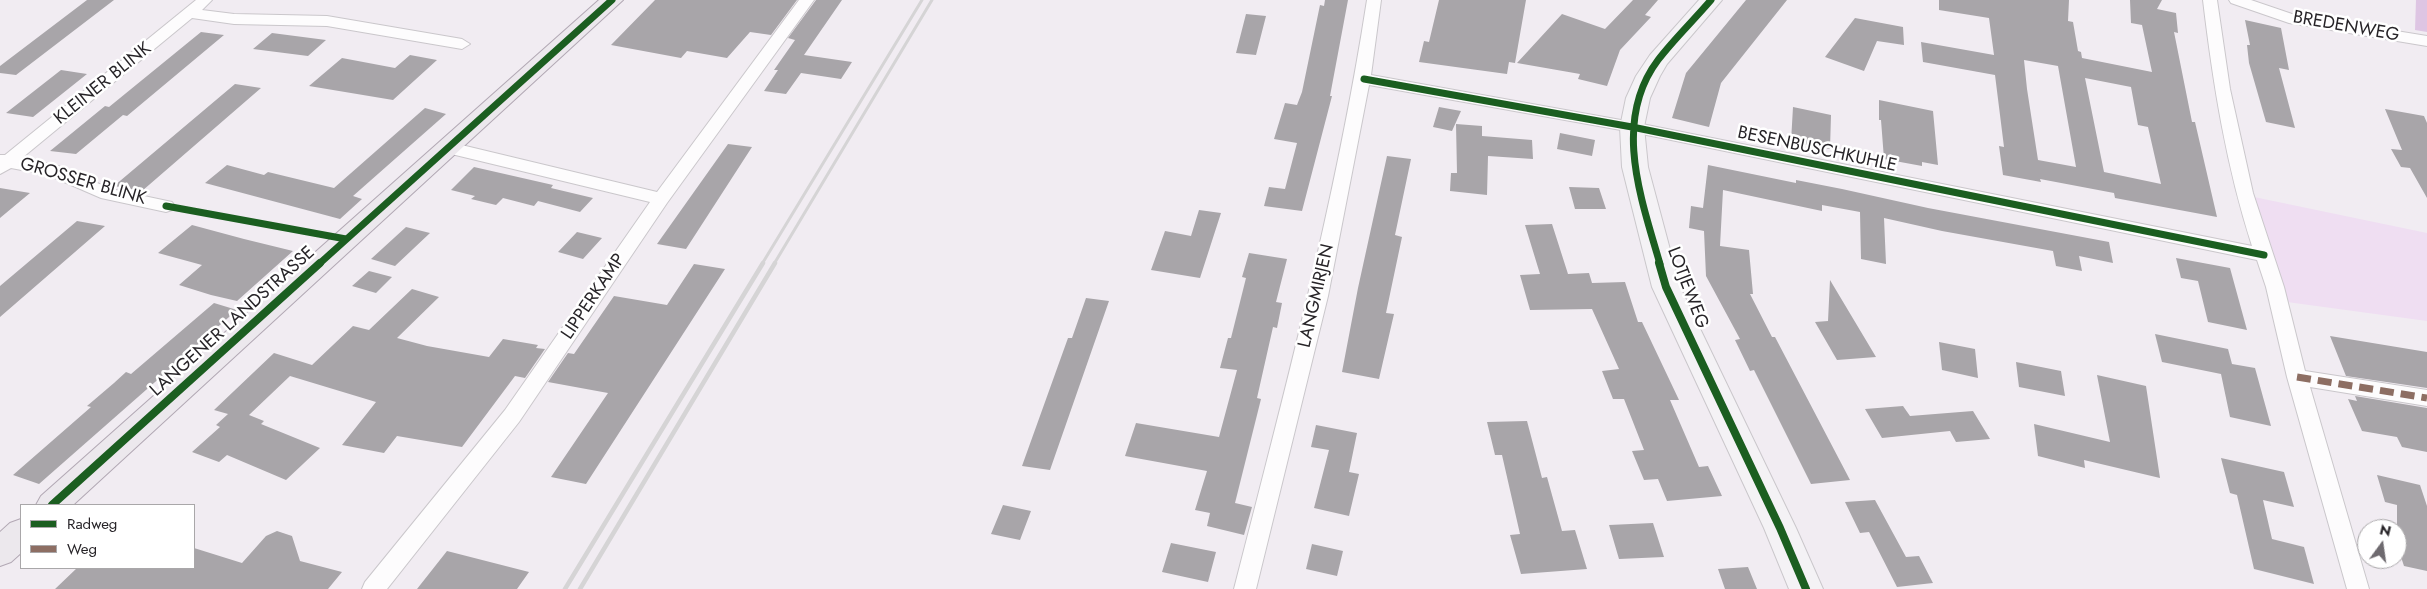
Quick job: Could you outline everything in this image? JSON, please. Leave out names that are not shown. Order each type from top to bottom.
[{"type":"main road","name":"LANGENER LANDSTRASSE","points":[[53,504],[612,0]]},
{"type":"main road","points":[[0,552],[20,534]]},
{"type":"street","name":"KLEINER BLINK","points":[[3,163],[205,0]]},
{"type":"street","name":"LIPPERKAMP","points":[[373,589],[512,416],[661,199],[808,0]]},
{"type":"street","name":"LANGMIRJEN","points":[[1245,589],[1326,261],[1364,79],[1374,0]]},
{"type":"street","name":"LOTJEWEG","points":[[1711,0],[1658,60],[1638,98],[1632,127],[1635,166],[1648,223],[1666,287],[1780,528],[1806,589]]},
{"type":"street","points":[[2210,0],[2222,88],[2244,193],[2275,287],[2297,378],[2358,589]]},
{"type":"street","name":"BREDENWEG","points":[[2236,0],[2289,18],[2427,41]]},
{"type":"street","points":[[189,14],[234,19],[327,21],[462,44]]},
{"type":"street","name":"BESENBUSCHKUHLE","points":[[1364,79],[1632,127],[2264,255]]},
{"type":"street","points":[[449,148],[661,199]]},
{"type":"street","name":"GROSSER BLINK","points":[[3,163],[52,170],[107,194],[166,206]]},
{"type":"street","points":[[2297,378],[2427,398]]},
{"type":"shaded area","points":[[2416,0],[2427,0],[2427,32],[2415,30]]},
{"type":"shaded area","points":[[2254,197],[2427,233],[2427,321],[2287,302]]},
{"type":"building","points":[[87,0],[114,0],[16,75],[0,73],[0,66]]},
{"type":"building","points":[[655,0],[797,0],[771,35],[750,32],[727,58],[687,51],[681,58],[611,45]]},
{"type":"building","points":[[816,0],[842,0],[804,55],[852,62],[841,79],[801,73],[786,94],[764,91],[778,70],[774,70],[795,40],[788,38]]},
{"type":"building","points":[[1325,0],[1348,0],[1330,96],[1332,96],[1302,211],[1264,206],[1269,187],[1285,189],[1297,143],[1274,139],[1285,103],[1297,105],[1302,92],[1320,5],[1324,6]]},
{"type":"building","points":[[1439,0],[1526,0],[1515,63],[1509,62],[1507,74],[1419,62],[1424,41],[1429,42]]},
{"type":"building","points":[[1633,0],[1658,0],[1645,15],[1651,17],[1620,50],[1607,86],[1578,79],[1580,74],[1517,63],[1562,14],[1605,29]]},
{"type":"building","points":[[1746,0],[1787,0],[1721,83],[1709,127],[1672,118],[1686,73]]},
{"type":"building","points":[[1939,0],[2069,0],[2068,21],[2073,22],[2078,51],[2081,52],[2082,58],[2152,72],[2142,25],[2131,23],[2130,0],[2162,0],[2157,9],[2176,13],[2178,33],[2174,32],[2192,122],[2195,122],[2217,217],[2115,198],[2114,193],[2040,179],[2041,182],[2003,175],[1999,146],[2004,147],[1995,75],[1923,62],[1921,42],[1994,55],[1989,18],[1939,10]],"holes":[[[2024,60],[2058,66],[2076,167],[2038,160]],[[2085,78],[2131,87],[2138,125],[2148,127],[2161,184],[2104,172]]]},
{"type":"building","points":[[1246,14],[1266,16],[1256,55],[1236,53]]},
{"type":"building","points":[[1855,18],[1903,27],[1904,45],[1877,41],[1864,71],[1825,57]]},
{"type":"building","points":[[2245,20],[2281,28],[2289,70],[2279,68],[2295,128],[2266,122],[2249,63],[2247,45],[2250,45]]},
{"type":"building","points":[[201,32],[224,35],[127,116],[123,115],[76,154],[50,151],[105,106],[109,107]]},
{"type":"building","points":[[272,33],[326,40],[308,56],[253,49]]},
{"type":"building","points":[[410,55],[437,60],[393,100],[309,86],[342,58],[395,68]]},
{"type":"building","points":[[61,70],[87,74],[33,117],[6,113]]},
{"type":"building","points":[[235,84],[261,88],[142,191],[114,186]]},
{"type":"building","points":[[1879,100],[1933,111],[1938,165],[1922,162],[1922,166],[1884,159],[1881,120],[1879,120]]},
{"type":"building","points":[[1439,107],[1461,111],[1452,131],[1433,127]]},
{"type":"building","points":[[1793,107],[1831,115],[1830,149],[1791,142]]},
{"type":"building","points":[[425,108],[446,114],[353,196],[362,199],[340,219],[205,183],[227,165],[264,175],[268,172],[334,188]]},
{"type":"building","points":[[2385,109],[2424,116],[2427,123],[2427,198],[2410,168],[2401,167],[2391,149],[2402,150]]},
{"type":"building","points":[[1456,124],[1482,126],[1482,136],[1532,140],[1533,159],[1488,156],[1487,195],[1450,191],[1451,173],[1457,173]]},
{"type":"building","points":[[1560,133],[1595,140],[1592,156],[1557,149]]},
{"type":"building","points":[[728,144],[752,147],[686,249],[657,244]]},
{"type":"building","points":[[1387,156],[1411,159],[1395,235],[1402,237],[1386,313],[1394,314],[1379,379],[1342,372]]},
{"type":"building","points":[[1708,165],[1796,183],[1796,180],[1928,208],[2109,242],[2113,263],[2079,256],[2082,271],[2056,266],[2053,251],[1942,231],[1884,218],[1886,264],[1861,259],[1860,212],[1822,205],[1822,211],[1723,190],[1720,246],[1749,250],[1753,294],[1750,294],[1772,337],[1775,337],[1850,480],[1811,484],[1754,370],[1750,371],[1735,340],[1740,339],[1706,276],[1704,231],[1689,228],[1691,206],[1703,208]]},
{"type":"building","points":[[474,167],[553,185],[551,188],[593,198],[580,212],[538,201],[534,206],[503,198],[496,205],[471,199],[475,196],[451,190]]},
{"type":"building","points":[[1569,187],[1599,188],[1606,209],[1575,209]]},
{"type":"building","points":[[0,188],[30,193],[0,218]]},
{"type":"building","points":[[1199,210],[1221,213],[1200,278],[1151,270],[1165,231],[1191,236]]},
{"type":"building","points":[[77,221],[105,226],[0,317],[0,286]]},
{"type":"building","points":[[1552,224],[1568,274],[1589,273],[1592,283],[1625,282],[1638,322],[1642,322],[1679,400],[1670,400],[1699,467],[1708,466],[1722,496],[1667,501],[1658,479],[1644,480],[1632,451],[1644,450],[1624,399],[1613,399],[1602,371],[1619,369],[1592,309],[1530,310],[1520,275],[1540,274],[1525,225]]},
{"type":"building","points":[[192,225],[293,251],[237,301],[211,295],[179,285],[202,265],[158,253]]},
{"type":"building","points":[[406,227],[430,233],[395,266],[371,259]]},
{"type":"building","points":[[577,232],[602,238],[583,259],[558,252]]},
{"type":"building","points":[[1249,253],[1287,259],[1276,302],[1282,303],[1277,328],[1273,327],[1257,398],[1261,399],[1235,503],[1252,507],[1244,535],[1207,526],[1210,513],[1195,510],[1207,471],[1125,456],[1136,423],[1219,437],[1237,370],[1220,368],[1228,338],[1231,338],[1246,278],[1242,277]]},
{"type":"building","points":[[2176,258],[2230,268],[2247,330],[2208,322],[2198,281],[2181,278]]},
{"type":"building","points":[[694,264],[725,269],[586,484],[551,477],[608,393],[548,382],[568,353],[574,354],[614,296],[667,305]]},
{"type":"building","points":[[369,271],[392,277],[376,293],[352,286]]},
{"type":"building","points":[[1830,280],[1876,357],[1837,360],[1815,322],[1828,321]]},
{"type":"building","points":[[412,289],[439,297],[397,338],[427,346],[489,357],[503,339],[538,345],[536,348],[545,349],[525,378],[515,376],[462,447],[397,436],[384,453],[342,445],[376,402],[290,376],[249,415],[264,421],[261,424],[320,448],[286,480],[227,455],[219,462],[192,452],[220,427],[216,425],[228,414],[214,410],[274,353],[312,365],[353,326],[369,330]]},
{"type":"building","points":[[1086,298],[1109,301],[1050,470],[1022,466],[1068,338],[1072,338]]},
{"type":"building","points":[[214,303],[237,310],[39,484],[13,475],[91,407],[87,406],[126,372],[131,374]]},
{"type":"building","points":[[2155,334],[2228,349],[2232,364],[2255,368],[2271,426],[2230,417],[2221,374],[2162,362]]},
{"type":"building","points":[[2330,336],[2427,352],[2427,388],[2346,376]]},
{"type":"building","points":[[1939,342],[1975,349],[1978,378],[1942,370]]},
{"type":"building","points":[[2016,362],[2061,371],[2065,396],[2019,387]]},
{"type":"building","points":[[2097,375],[2146,386],[2160,478],[2084,460],[2085,468],[2038,456],[2034,424],[2110,442]]},
{"type":"building","points":[[2355,396],[2427,408],[2427,452],[2402,447],[2397,437],[2362,431],[2348,399],[2357,401]]},
{"type":"building","points":[[1903,406],[1910,416],[1973,411],[1990,439],[1956,442],[1950,431],[1882,438],[1865,409]]},
{"type":"building","points":[[1527,421],[1542,478],[1547,477],[1562,531],[1575,530],[1587,569],[1521,574],[1510,535],[1520,534],[1502,455],[1495,455],[1487,422]]},
{"type":"building","points":[[1316,425],[1357,433],[1349,472],[1359,474],[1349,516],[1314,508],[1329,450],[1311,447]]},
{"type":"building","points":[[2221,458],[2284,472],[2294,507],[2263,500],[2272,539],[2304,547],[2314,584],[2254,569],[2237,495],[2230,493]]},
{"type":"building","points":[[2377,475],[2420,485],[2427,506],[2427,571],[2407,567],[2407,519],[2397,519],[2397,505],[2385,502]]},
{"type":"building","points":[[1875,500],[1906,557],[1919,556],[1933,583],[1897,587],[1869,532],[1860,533],[1845,502]]},
{"type":"building","points":[[1003,505],[1031,511],[1020,540],[991,534]]},
{"type":"building","points":[[1653,523],[1664,557],[1619,559],[1609,525]]},
{"type":"building","points":[[277,531],[292,536],[300,561],[342,572],[328,589],[55,589],[76,569],[195,569],[195,548],[242,563],[266,536]]},
{"type":"building","points":[[1171,543],[1216,552],[1208,582],[1162,572]]},
{"type":"building","points":[[1312,544],[1343,551],[1337,576],[1306,569]]},
{"type":"building","points":[[447,551],[529,572],[517,589],[417,589]]},
{"type":"building","points":[[1748,567],[1757,589],[1725,589],[1718,569]]},
{"type":"railway","points":[[762,264],[922,0]]},
{"type":"railway","points":[[774,264],[932,0]]},
{"type":"railway","points":[[565,589],[763,263]]},
{"type":"railway","points":[[580,589],[775,263]]},
{"type":"marked path","points":[[2297,377],[2427,398]]},
{"type":"cycle path","points":[[53,504],[612,0]]},
{"type":"cycle path","points":[[1711,0],[1658,60],[1648,76],[1638,98],[1632,127],[1635,167],[1666,287],[1780,528],[1806,589]]},
{"type":"cycle path","points":[[1364,79],[1632,127],[2264,255]]},
{"type":"cycle path","points":[[166,206],[346,239]]}]
